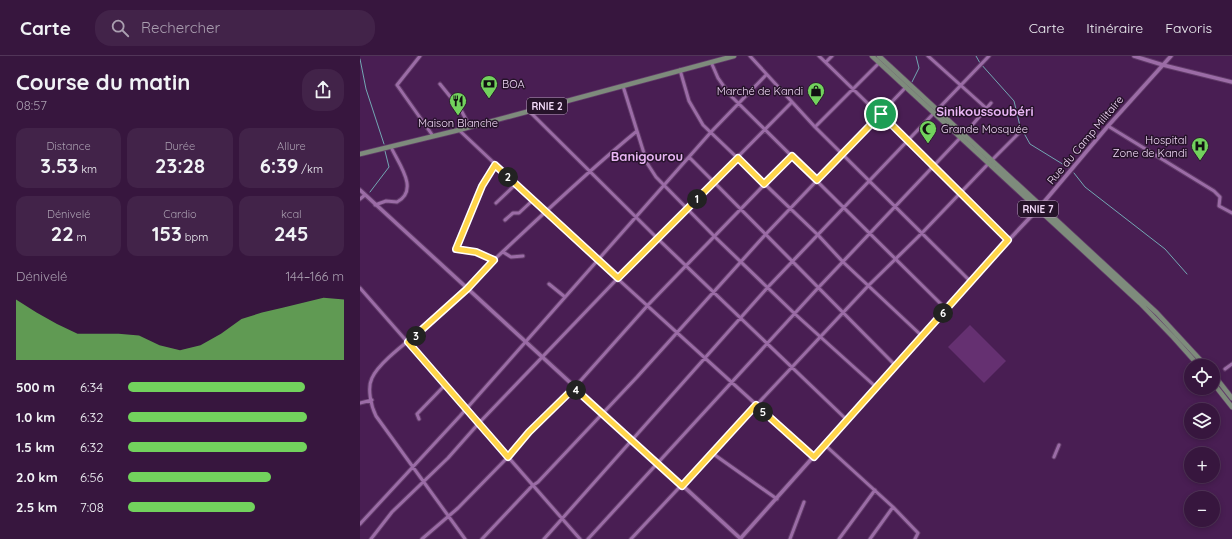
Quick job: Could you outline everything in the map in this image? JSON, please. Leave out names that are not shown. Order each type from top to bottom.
[{"type":"main road","name":"RNIE 2","points":[[360,154],[459,130],[733,56]]},
{"type":"main road","name":"RNIE 7","points":[[872,56],[988,164],[1040,208],[1156,313],[1199,359]]},
{"type":"main road","name":"RNIE 7","points":[[879,56],[992,159],[1040,208],[1140,303],[1173,336],[1193,359]]},
{"type":"main road","points":[[1220,383],[1232,398]]},
{"type":"main road","points":[[1220,392],[1232,407]]},
{"type":"street","points":[[420,56],[397,85],[433,136]]},
{"type":"street","points":[[750,56],[791,102],[842,155],[970,281]]},
{"type":"street","points":[[819,56],[881,114],[1008,240]]},
{"type":"street","points":[[826,62],[832,56]]},
{"type":"street","points":[[928,56],[986,108]]},
{"type":"street","points":[[938,109],[989,56]]},
{"type":"street","points":[[1134,56],[1163,66],[1232,82]]},
{"type":"street","name":"Rue du Camp Militaire","points":[[741,539],[970,281],[1040,208],[1108,126],[1171,56]]},
{"type":"street","points":[[711,62],[722,86],[739,104],[766,129],[946,309]]},
{"type":"street","points":[[815,127],[879,63]]},
{"type":"street","points":[[680,70],[689,101],[696,114],[711,132],[818,235],[842,262],[922,336]]},
{"type":"street","points":[[360,524],[526,343],[597,260],[637,217],[711,132],[766,75]]},
{"type":"street","points":[[440,84],[461,110],[470,127]]},
{"type":"street","points":[[623,86],[649,168],[714,237],[820,338],[876,387]]},
{"type":"street","points":[[482,539],[532,486],[538,482],[742,263],[765,235],[906,87]]},
{"type":"street","points":[[371,539],[392,512],[452,453],[618,278],[688,209],[791,102]]},
{"type":"street","points":[[968,130],[991,103]]},
{"type":"street","points":[[529,111],[658,239],[768,342],[847,420]]},
{"type":"street","points":[[544,539],[740,317],[818,235],[843,206],[934,113]]},
{"type":"street","points":[[1108,126],[1214,191],[1220,197],[1219,206],[1232,213]]},
{"type":"street","points":[[459,130],[544,212],[814,457]]},
{"type":"street","points":[[465,539],[376,416],[370,382],[374,374],[467,289],[494,260],[544,212],[589,170],[637,131]]},
{"type":"street","points":[[992,159],[1019,133]]},
{"type":"street","points":[[588,539],[842,262],[960,138]]},
{"type":"street","points":[[375,205],[386,201],[396,202],[407,192],[404,169],[391,147]]},
{"type":"street","points":[[422,539],[449,517],[508,457],[525,436],[574,388],[648,305],[792,156]]},
{"type":"street","points":[[689,157],[895,365]]},
{"type":"street","points":[[631,539],[868,286],[922,233],[988,164]]},
{"type":"street","points":[[494,260],[476,252],[456,249],[482,186],[495,165]]},
{"type":"street","points":[[496,203],[516,184]]},
{"type":"street","points":[[360,190],[574,388],[741,539]]},
{"type":"street","points":[[360,199],[365,195]]},
{"type":"street","points":[[505,220],[513,213],[519,213],[533,200]]},
{"type":"street","points":[[503,252],[511,257],[523,256]]},
{"type":"street","points":[[549,284],[565,298]]},
{"type":"street","points":[[360,288],[446,384],[532,486],[580,539]]},
{"type":"street","points":[[1225,369],[1232,364]]},
{"type":"street","points":[[419,419],[417,414],[446,384]]},
{"type":"street","points":[[360,403],[372,400]]},
{"type":"street","points":[[825,445],[893,507],[918,533],[920,539]]},
{"type":"street","points":[[1054,457],[1059,445]]},
{"type":"street","points":[[712,452],[777,498]]},
{"type":"street","points":[[839,539],[875,490]]},
{"type":"street","points":[[790,539],[804,502]]},
{"type":"street","points":[[870,539],[893,507]]},
{"type":"street","points":[[915,539],[918,533]]},
{"type":"shaded area","points":[[970,325],[1006,361],[984,383],[948,347]]},
{"type":"waterway","points":[[912,82],[919,68],[916,56]]},
{"type":"waterway","points":[[976,56],[980,63],[1014,101],[1020,126],[1030,144],[1069,168]]},
{"type":"waterway","points":[[360,59],[366,89],[384,144]]},
{"type":"waterway","points":[[370,192],[389,167],[385,151]]},
{"type":"waterway","points":[[1074,173],[1085,187],[1165,249],[1187,274]]},
{"type":"place","name":"BOA","points":[[489,99]]},
{"type":"place","name":"Marché de Kandi","points":[[816,106]]},
{"type":"place","name":"Maison Blanche","points":[[458,116]]},
{"type":"place","name":"Grande Mosquée","points":[[928,144]]},
{"type":"place","name":"Hospital Zone de Kandi","points":[[1200,161]]},
{"type":"district","name":"Sinikoussoubéri","points":[[985,111]]},
{"type":"district","name":"Banigourou","points":[[647,156]]},
{"type":"route","points":[[881,114],[1008,240],[814,457],[756,405],[682,486],[574,388],[522,439],[508,457],[408,342],[467,289],[494,260],[476,252],[456,249],[466,228],[482,186],[495,165],[544,212],[618,278],[738,158],[764,184],[792,156],[817,180],[881,114]]}]
